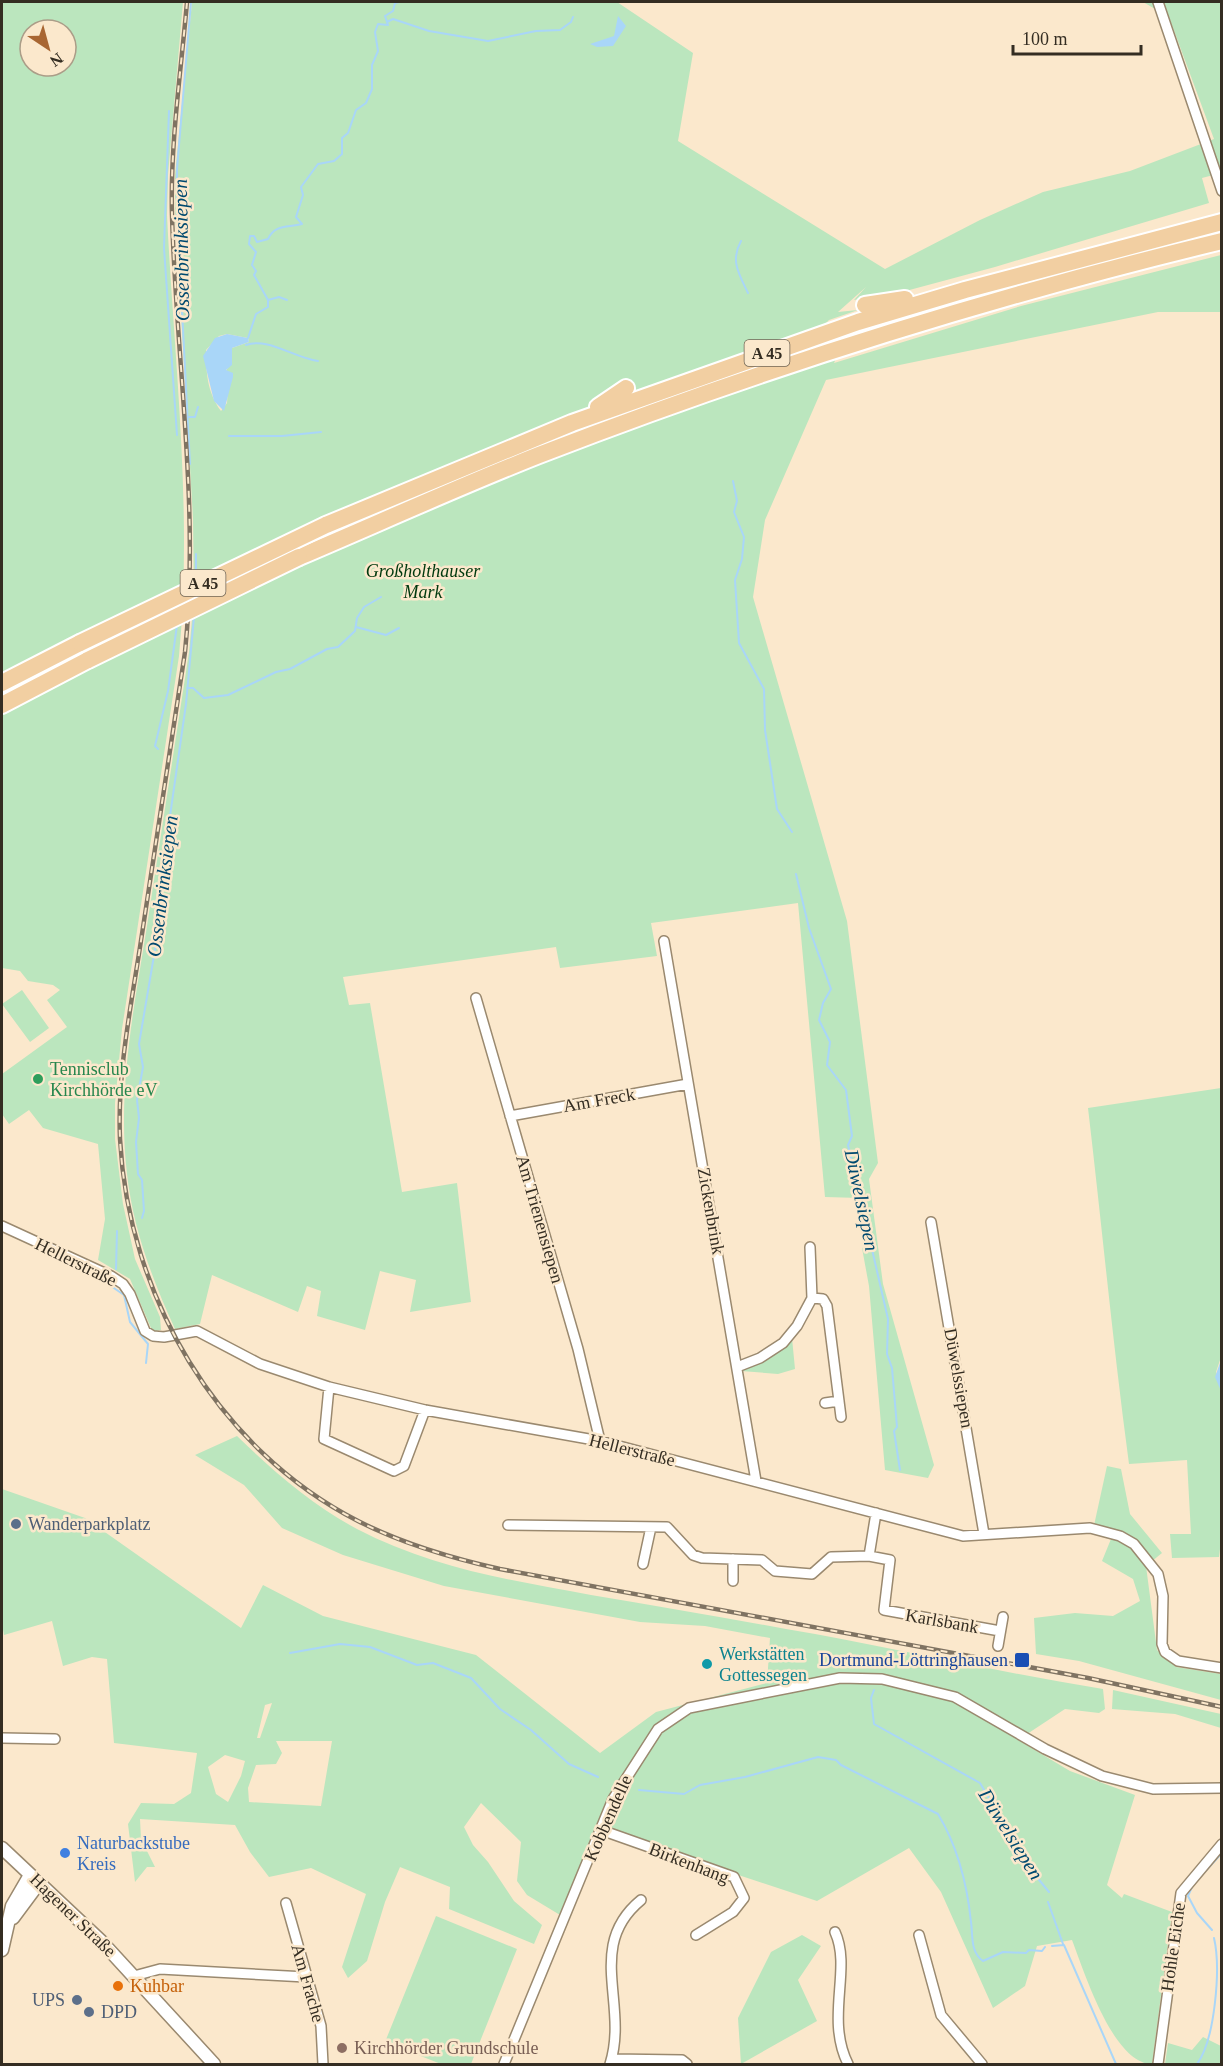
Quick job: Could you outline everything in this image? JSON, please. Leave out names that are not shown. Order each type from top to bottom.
[{"type":"highway","name":"A 45","points":[[2,683],[326,525],[572,423],[802,341],[965,290],[1221,222]]},
{"type":"highway","name":"A 45","points":[[2,705],[195,606],[334,542],[536,456],[699,396],[898,331],[1104,271],[1221,241]]},
{"type":"highway","points":[[866,305],[965,290]]},
{"type":"highway","points":[[843,357],[898,331]]},
{"type":"highway","points":[[572,423],[626,388]]},
{"type":"highway","points":[[536,456],[575,452]]},
{"type":"main road","name":"Hagener Straße","points":[[2,1848],[134,1976],[214,2064]]},
{"type":"main road","points":[[2,1950],[16,1897],[35,1879]]},
{"type":"street","points":[[1158,2],[1221,191]]},
{"type":"street","name":"Zickenbrink","points":[[664,941],[756,1481]]},
{"type":"street","name":"Am Trienensiepen","points":[[476,998],[578,1349],[600,1441]]},
{"type":"street","name":"Am Freck","points":[[510,1116],[688,1084]]},
{"type":"street","name":"Düwelssiepen","points":[[931,1222],[984,1534]]},
{"type":"street","name":"Hellerstraße","points":[[2,1226],[111,1276],[123,1284],[130,1294],[145,1331],[153,1336],[164,1338],[197,1331],[260,1364],[329,1387],[425,1410],[600,1441],[963,1536],[1090,1528],[1128,1540],[1158,1574],[1163,1596],[1162,1644],[1165,1652],[1178,1661],[1221,1668]]},
{"type":"street","points":[[736,1367],[760,1358],[783,1343],[797,1326],[812,1298],[810,1247]]},
{"type":"street","points":[[812,1298],[823,1299],[827,1306],[841,1417]]},
{"type":"street","points":[[329,1387],[324,1439],[394,1471],[404,1466],[425,1410]]},
{"type":"street","points":[[825,1403],[839,1401]]},
{"type":"street","points":[[507,1525],[667,1527],[693,1555],[702,1558],[762,1560],[776,1571],[812,1574],[831,1557],[869,1556],[876,1513]]},
{"type":"street","points":[[643,1564],[651,1527]]},
{"type":"street","name":"Karlsbank","points":[[869,1556],[890,1560],[884,1610],[1000,1631]]},
{"type":"street","points":[[733,1559],[733,1581]]},
{"type":"street","name":"Karlsbank","points":[[998,1646],[1003,1617]]},
{"type":"street","name":"Kobbendelle","points":[[504,2064],[612,1799],[648,1741],[665,1722],[679,1713],[702,1704],[840,1678],[882,1678],[955,1697],[1045,1749],[1102,1776],[1153,1789],[1221,1788]]},
{"type":"street","points":[[2,1738],[55,1738]]},
{"type":"street","name":"Birkenhang","points":[[601,1830],[734,1877],[744,1898],[733,1912],[696,1935]]},
{"type":"street","name":"Hohle Eiche","points":[[1158,2064],[1180,1893],[1221,1844]]},
{"type":"street","points":[[641,1900],[621,1921],[610,1952],[617,2025],[611,2061],[682,2060],[687,2064]]},
{"type":"street","name":"Am Frache","points":[[286,1903],[321,2026],[323,2064]]},
{"type":"street","points":[[835,1932],[841,1944],[837,2025],[839,2047],[848,2064]]},
{"type":"street","points":[[919,1935],[941,2014],[982,2064]]},
{"type":"street","points":[[134,1976],[160,1970],[306,1977]]},
{"type":"green space","points":[[2,2],[183,2],[168,175],[167,215],[181,436],[183,601],[179,656],[122,1029],[115,1103],[115,1139],[123,1204],[135,1259],[160,1317],[161,1330],[155,1331],[151,1328],[130,1279],[98,1260],[105,1219],[98,1144],[43,1128],[29,1110],[9,1124],[2,1114],[2,1074],[67,1027],[47,1000],[60,990],[53,985],[28,981],[20,971],[2,968]]},
{"type":"green space","name":"Großholthauser Mark","points":[[192,2],[617,2],[693,53],[678,141],[885,269],[980,220],[1043,192],[1130,171],[1214,139],[1169,17],[1143,2],[1221,2],[1221,173],[1202,178],[1209,203],[995,267],[902,292],[854,300],[866,287],[838,312],[858,310],[829,320],[822,327],[838,354],[834,363],[1021,306],[1221,255],[1221,312],[1158,312],[826,380],[765,520],[753,597],[847,921],[878,1163],[869,1179],[883,1284],[934,1465],[928,1478],[885,1470],[869,1286],[862,1248],[867,1246],[860,1198],[825,1197],[798,903],[651,923],[657,956],[560,968],[556,947],[343,977],[349,1005],[370,1003],[402,1192],[457,1183],[471,1302],[410,1312],[416,1280],[380,1271],[365,1330],[317,1316],[321,1291],[307,1286],[298,1312],[212,1275],[200,1324],[175,1329],[151,1272],[134,1214],[127,1174],[124,1111],[132,1018],[189,652],[194,598],[193,518],[175,212],[175,175]],"holes":[[[227,334],[248,338],[249,342],[232,348],[232,360],[226,371],[229,372],[227,403],[221,411],[208,382],[206,350],[219,336]]]},
{"type":"green space","points":[[22,990],[49,1028],[30,1042],[2,1004]]},
{"type":"green space","points":[[1221,1088],[1221,1357],[1216,1372],[1222,1391],[1222,1533],[1219,1557],[1172,1558],[1170,1534],[1191,1534],[1187,1460],[1129,1464],[1088,1108]]},
{"type":"green space","points":[[792,1338],[795,1369],[778,1374],[741,1371]]},
{"type":"green space","points":[[237,1436],[294,1487],[340,1520],[414,1554],[471,1571],[530,1584],[826,1636],[1103,1689],[1105,1709],[1099,1713],[1065,1709],[1018,1740],[1070,1771],[1135,1795],[1107,1885],[1122,1898],[1124,1894],[1172,1912],[1152,2064],[1138,2060],[1125,2049],[1113,2033],[1092,1993],[1072,1940],[1037,1946],[1025,1986],[993,2008],[941,1892],[909,1848],[817,1901],[597,1828],[560,1915],[527,1895],[517,1881],[521,1842],[481,1803],[464,1827],[473,1845],[488,1862],[514,1901],[542,1925],[534,1944],[449,1909],[450,1887],[400,1867],[385,1902],[367,1961],[348,1978],[342,1967],[366,1894],[311,1868],[269,1877],[250,1852],[235,1825],[140,1819],[141,1839],[155,1867],[147,1867],[135,1882],[128,1824],[141,1803],[174,1804],[191,1793],[197,1753],[114,1743],[107,1659],[92,1657],[63,1666],[52,1621],[4,1635],[2,1624],[2,1489],[85,1518],[241,1628],[263,1585],[323,1616],[476,1655],[600,1753],[656,1712],[767,1683],[770,1638],[705,1626],[640,1622],[444,1586],[343,1555],[282,1528],[244,1485],[195,1455]],"holes":[[[272,1703],[260,1738],[257,1738],[265,1705]],[[276,1741],[332,1741],[321,1806],[249,1802],[248,1788],[256,1765],[276,1764],[282,1753]],[[225,1755],[245,1761],[241,1776],[228,1802],[216,1794],[208,1767]]]},
{"type":"green space","points":[[1107,1466],[1121,1469],[1130,1514],[1162,1553],[1146,1566],[1157,1650],[1176,1667],[1221,1674],[1221,1700],[1079,1661],[1036,1654],[1034,1618],[1075,1613],[1113,1616],[1140,1601],[1133,1579],[1102,1561],[1111,1539],[1093,1530]]},
{"type":"green space","points":[[1113,1690],[1221,1714],[1221,1728],[1175,1714],[1112,1709]]},
{"type":"green space","points":[[436,1916],[517,1949],[471,2064],[441,2064],[385,2042]]},
{"type":"green space","points":[[802,1935],[821,1946],[798,1980],[817,2021],[741,2064],[738,2018],[771,1952]]},
{"type":"green space","points":[[1203,2037],[1221,2046],[1221,2064],[1165,2064],[1168,2043],[1192,2050]]},
{"type":"water","points":[[618,16],[626,26],[613,46],[597,47],[590,44],[614,36]]},
{"type":"water","points":[[227,334],[248,338],[249,342],[232,348],[232,365],[226,370],[233,373],[233,377],[224,411],[214,401],[203,356],[215,338]]},
{"type":"water","points":[[1222,1343],[1221,1391],[1215,1377],[1221,1360]]},
{"type":"waterway","name":"Ossenbrinksiepen","points":[[190,464],[177,214],[177,169],[191,2]]},
{"type":"waterway","points":[[248,338],[256,314],[268,307],[268,300],[254,275],[256,271],[252,265],[256,252],[249,244],[250,236],[254,236],[257,242],[268,239],[274,231],[282,227],[302,224],[296,217],[303,195],[301,187],[318,164],[334,161],[342,154],[342,138],[348,133],[356,110],[366,103],[372,89],[372,65],[378,51],[375,32],[378,24],[388,25],[385,16],[393,11],[395,3],[399,2]]},
{"type":"waterway","points":[[387,22],[393,19],[429,31],[488,41],[536,31],[560,30],[571,22],[573,17]]},
{"type":"waterway","points":[[169,111],[164,248],[177,435]]},
{"type":"waterway","name":"Düwelsiepen","points":[[741,241],[736,261],[748,293]]},
{"type":"waterway","points":[[268,300],[279,297],[287,300]]},
{"type":"waterway","points":[[246,345],[263,344],[318,361]]},
{"type":"waterway","points":[[188,417],[195,417],[198,407]]},
{"type":"waterway","points":[[229,436],[282,436],[321,432]]},
{"type":"waterway","name":"Düwelsiepen","points":[[733,481],[737,501],[734,512],[744,537],[742,559],[735,580],[739,643],[764,689],[765,730],[777,809],[792,832]]},
{"type":"waterway","name":"Ossenbrinksiepen","points":[[196,554],[196,579]]},
{"type":"waterway","points":[[187,688],[193,688],[204,698],[228,695],[276,672],[290,669],[327,649],[338,647],[355,631],[357,618],[364,607],[381,597]]},
{"type":"waterway","name":"Ossenbrinksiepen","points":[[142,1218],[144,1211],[142,1180],[138,1174],[136,1142],[139,1118],[137,1100],[143,1067],[139,1044],[159,926],[159,893],[186,704],[194,617]]},
{"type":"waterway","points":[[158,749],[155,746],[168,691],[177,625]]},
{"type":"waterway","points":[[356,627],[386,635],[399,628]]},
{"type":"waterway","name":"Düwelsiepen","points":[[796,874],[809,928],[831,989],[823,1003],[819,1020],[830,1042],[827,1065],[846,1090],[852,1136],[848,1145],[888,1319],[887,1354],[892,1368],[897,1427],[894,1431],[900,1470]]},
{"type":"waterway","name":"Ossenbrinksiepen","points":[[116,1269],[117,1231]]},
{"type":"waterway","name":"Ossenbrinksiepen","points":[[110,1282],[111,1286],[124,1295],[130,1322],[148,1344],[146,1363]]},
{"type":"waterway","points":[[290,1653],[340,1644],[370,1647],[417,1665],[433,1663],[471,1678],[500,1709],[531,1730],[569,1764],[598,1777]]},
{"type":"waterway","name":"Düwelsiepen","points":[[874,1690],[871,1698],[874,1724],[980,1783],[1031,1870],[1049,1892]]},
{"type":"waterway","points":[[639,1790],[684,1794],[700,1785],[745,1777],[818,1757],[836,1760],[841,1765],[938,1814],[951,1839],[964,1879],[973,1943],[976,1953],[983,1961],[1003,1952],[1026,1953],[1029,1950],[1042,1951],[1045,1947]]},
{"type":"waterway","points":[[1199,1878],[1222,1853]]},
{"type":"waterway","points":[[1192,1887],[1188,1896],[1197,1913],[1212,1930]]},
{"type":"waterway","name":"Düwelsiepen","points":[[1048,1902],[1063,1944]]},
{"type":"waterway","points":[[1197,2064],[1208,2038],[1215,2003],[1217,1967],[1214,1938]]},
{"type":"waterway","points":[[1052,1946],[1064,1945],[1116,2064]]},
{"type":"railway","points":[[187,2],[174,135],[172,215],[189,488],[189,598],[185,652],[126,1036],[121,1087],[120,1139],[127,1197],[141,1254],[162,1309],[189,1362],[223,1410],[262,1453],[308,1490],[358,1521],[428,1550],[500,1569],[1088,1678],[1222,1707]]},
{"type":"place","name":"Tennisclub Kirchhörde eV","points":[[38,1079]]},
{"type":"place","name":"Wanderparkplatz","points":[[16,1524]]},
{"type":"place","name":"Dortmund-Löttringhausen","points":[[1022,1660]]},
{"type":"place","name":"Werkstätten Gottessegen","points":[[707,1664]]},
{"type":"place","name":"Naturbackstube Kreis","points":[[65,1853]]},
{"type":"place","name":"Kuhbar","points":[[118,1986]]},
{"type":"place","name":"UPS","points":[[77,2000]]},
{"type":"place","name":"DPD","points":[[89,2012]]},
{"type":"place","name":"Kirchhörder Grundschule","points":[[342,2048]]}]
